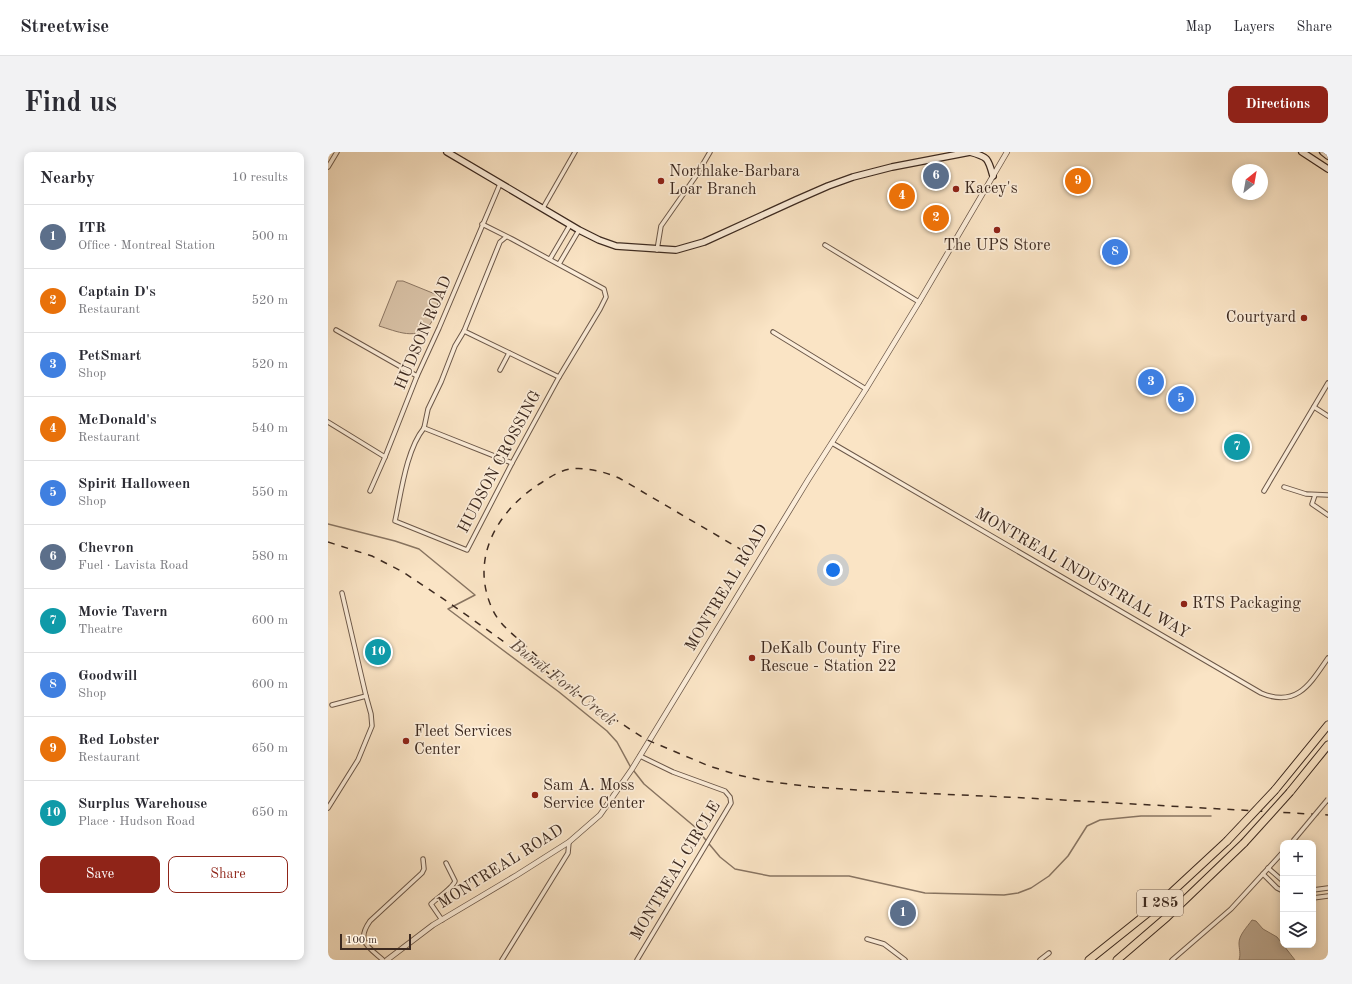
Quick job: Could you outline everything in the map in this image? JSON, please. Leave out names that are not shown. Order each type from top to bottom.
[{"type":"highway","name":"I 285","points":[[1089,960],[1159,904],[1227,841],[1275,790],[1328,725]]},
{"type":"highway","name":"I 285","points":[[1117,960],[1172,912],[1244,843],[1290,792],[1328,745]]},
{"type":"main road","points":[[447,152],[570,225],[599,240],[616,246],[657,250],[676,250],[704,242],[828,186],[853,177],[892,167],[970,152],[987,158],[993,176]]},
{"type":"main road","points":[[1302,152],[1328,169]]},
{"type":"main road","points":[[1322,152],[1328,156]]},
{"type":"street","points":[[328,167],[337,152]]},
{"type":"street","points":[[543,208],[575,152]]},
{"type":"street","points":[[657,250],[661,226],[696,176],[710,152]]},
{"type":"street","name":"MONTREAL ROAD","points":[[387,960],[433,925],[569,842],[600,815],[640,756],[808,480],[866,389],[1007,152]]},
{"type":"street","name":"HUDSON ROAD","points":[[370,491],[386,457],[417,376],[440,328],[482,224],[500,184]]},
{"type":"street","name":"HUDSON CROSSING","points":[[424,428],[417,436],[411,450],[394,521],[467,550],[558,377],[606,297],[604,289],[482,224]]},
{"type":"street","points":[[550,259],[570,225]]},
{"type":"street","points":[[559,264],[579,230]]},
{"type":"street","points":[[506,237],[500,242],[464,331],[455,346],[441,382],[428,409],[424,428],[512,463]]},
{"type":"street","points":[[825,245],[919,302]]},
{"type":"street","points":[[336,330],[417,376]]},
{"type":"street","name":"HUDSON CROSSING","points":[[464,331],[558,377]]},
{"type":"street","points":[[773,332],[866,389]]},
{"type":"street","points":[[500,370],[509,353]]},
{"type":"street","points":[[1264,490],[1328,383]]},
{"type":"street","points":[[1314,407],[1328,416]]},
{"type":"street","points":[[328,422],[386,457]]},
{"type":"street","name":"MONTREAL INDUSTRIAL WAY","points":[[832,443],[1261,693],[1271,697],[1284,698],[1295,695],[1306,688],[1328,658]]},
{"type":"street","points":[[1284,487],[1299,493],[1328,495]]},
{"type":"street","points":[[1314,495],[1312,504],[1328,515]]},
{"type":"street","points":[[328,808],[358,760],[372,726],[371,714],[342,593]]},
{"type":"street","points":[[332,705],[366,696]]},
{"type":"street","name":"MONTREAL CIRCLE","points":[[637,960],[731,803],[730,797],[725,791],[673,772],[640,756]]},
{"type":"street","points":[[1294,840],[1328,799]]},
{"type":"street","points":[[502,960],[568,854],[569,842]]},
{"type":"street","points":[[1172,960],[1231,909],[1280,855]]},
{"type":"street","points":[[383,960],[365,942],[363,937],[364,930],[370,921],[422,873],[424,869],[423,859]]},
{"type":"street","points":[[442,920],[431,904],[454,885],[455,881],[446,863]]},
{"type":"street","points":[[1268,868],[1280,878]]},
{"type":"street","points":[[1263,874],[1280,890]]},
{"type":"street","points":[[1316,890],[1328,888]]},
{"type":"street","points":[[1316,898],[1328,896]]},
{"type":"street","points":[[867,939],[884,944],[905,960]]},
{"type":"street","points":[[1040,960],[1049,953]]},
{"type":"shaded area","points":[[397,281],[403,281],[440,296],[435,314],[431,323],[426,329],[413,334],[406,334],[379,326]]},
{"type":"shaded area","points":[[1252,920],[1256,921],[1263,929],[1277,937],[1280,941],[1280,948],[1286,948],[1295,960],[1239,960],[1239,940]]},
{"type":"waterway","name":"Burnt Fork Creek","points":[[328,524],[395,541],[419,549],[475,595],[448,609],[559,692],[607,731],[617,742],[630,766],[644,784],[695,827],[720,857],[735,869],[770,876],[849,876],[925,893],[1004,895],[1018,893],[1031,888],[1049,876],[1068,856],[1087,826],[1100,820],[1141,816],[1211,816]]},
{"type":"railway","points":[[558,675],[501,622],[491,606],[485,587],[484,569],[492,536],[501,520],[513,506],[544,481],[556,474],[571,469],[596,470],[614,476],[747,553]]},
{"type":"railway","points":[[328,542],[372,556],[403,572],[448,602],[593,705],[645,739],[709,766],[738,775],[765,781],[813,787],[1328,815]]},
{"type":"place","name":"Chevron","points":[[936,176]]},
{"type":"place","name":"Northlake-Barbara Loar Branch","points":[[661,181]]},
{"type":"place","name":"Red Lobster","points":[[1078,181]]},
{"type":"place","name":"Kacey's","points":[[956,189]]},
{"type":"place","name":"McDonald's","points":[[902,196]]},
{"type":"place","name":"Captain D's","points":[[936,218]]},
{"type":"place","name":"The UPS Store","points":[[997,230]]},
{"type":"place","name":"Goodwill","points":[[1115,252]]},
{"type":"place","name":"Courtyard","points":[[1304,318]]},
{"type":"place","name":"PetSmart","points":[[1151,382]]},
{"type":"place","name":"Spirit Halloween","points":[[1181,399]]},
{"type":"place","name":"Movie Tavern","points":[[1237,447]]},
{"type":"place","name":"RTS Packaging","points":[[1184,604]]},
{"type":"place","name":"Surplus Warehouse","points":[[378,652]]},
{"type":"place","name":"DeKalb County Fire Rescue - Station 22","points":[[752,658]]},
{"type":"place","name":"Fleet Services Center","points":[[406,741]]},
{"type":"place","name":"Sam A. Moss Service Center","points":[[535,795]]},
{"type":"place","name":"ITR","points":[[903,913]]}]
